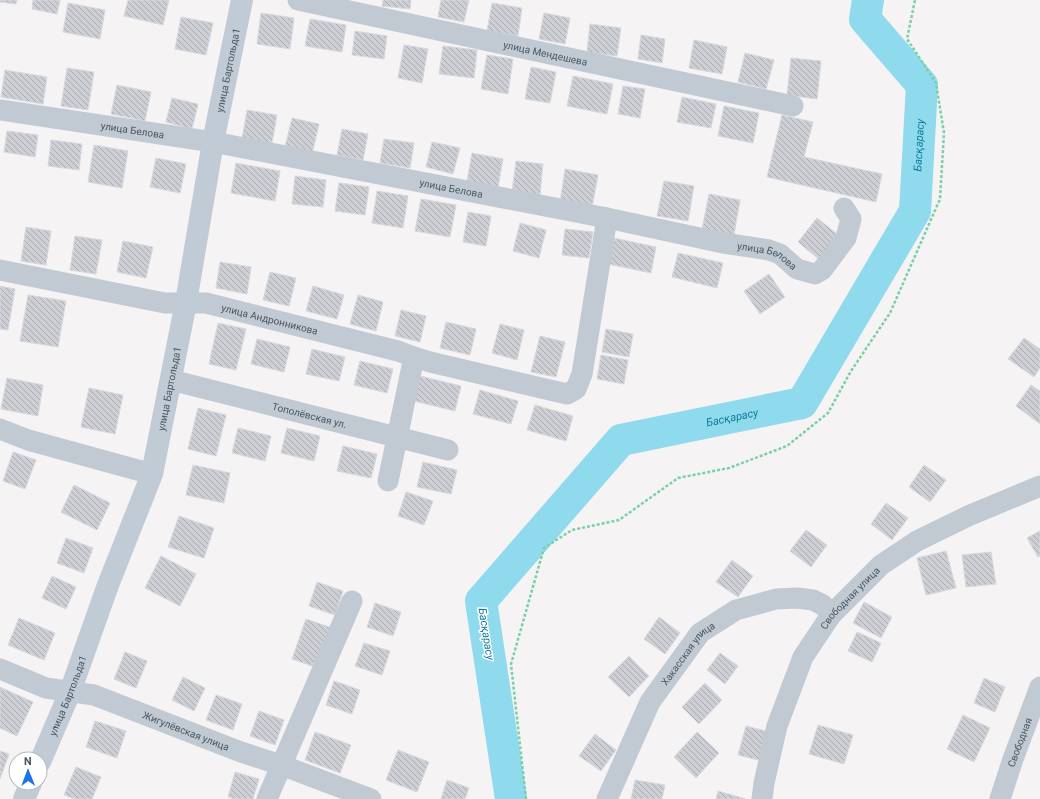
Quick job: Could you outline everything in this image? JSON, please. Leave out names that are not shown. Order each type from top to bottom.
[{"type":"street","name":"улица Бартольда1","points":[[45,751],[70,692],[108,585],[152,474],[186,302],[213,142],[242,0]]},
{"type":"street","name":"улица Мендешева","points":[[298,0],[793,106]]},
{"type":"street","name":"улица Белова","points":[[0,110],[213,142],[607,218],[723,243],[769,250],[780,254],[797,269],[815,274],[822,270],[846,238],[851,219],[844,208]]},
{"type":"street","name":"улица Андронникова","points":[[0,270],[165,303],[206,303],[390,349],[430,362],[567,394],[576,389],[582,374],[607,218]]},
{"type":"street","points":[[388,480],[414,357]]},
{"type":"street","name":"Тополёвская ул.","points":[[171,380],[448,450]]},
{"type":"street","points":[[0,429],[28,440],[152,474]]},
{"type":"street","name":"Свободная улица","points":[[762,799],[764,783],[777,726],[803,657],[831,615],[881,565],[917,541],[968,516],[1040,486]]},
{"type":"street","name":"Хакасская улица","points":[[607,799],[650,702],[700,633],[736,610],[776,599],[797,598],[813,600],[823,605],[831,615]]},
{"type":"street","points":[[267,799],[352,601]]},
{"type":"street","name":"Жигулёвская улица","points":[[0,669],[46,688],[94,695],[241,752],[281,765],[371,799]]},
{"type":"street","name":"Свободная","points":[[1000,799],[1013,759],[1040,687]]},
{"type":"path","points":[[526,799],[511,664],[544,548],[572,530],[619,520],[678,478],[729,468],[786,446],[828,413],[851,371],[890,313],[940,199],[944,133],[936,83],[907,39],[915,0]]},
{"type":"building","points":[[0,0],[17,0],[16,4],[0,2]]},
{"type":"building","points":[[33,0],[60,0],[57,14],[32,9]]},
{"type":"building","points":[[128,0],[169,0],[163,25],[124,16]]},
{"type":"building","points":[[383,0],[411,0],[410,9],[382,6]]},
{"type":"building","points":[[441,0],[469,0],[464,22],[438,17]]},
{"type":"building","points":[[68,3],[105,10],[100,39],[63,32]]},
{"type":"building","points":[[492,3],[522,8],[518,36],[487,31]]},
{"type":"building","points":[[261,13],[294,18],[290,49],[257,44]]},
{"type":"building","points":[[544,13],[570,18],[565,44],[539,39]]},
{"type":"building","points":[[181,17],[213,23],[206,55],[175,49]]},
{"type":"building","points":[[310,19],[346,25],[342,52],[305,46]]},
{"type":"building","points":[[590,24],[621,28],[617,56],[587,52]]},
{"type":"building","points":[[355,31],[387,36],[384,59],[352,55]]},
{"type":"building","points":[[641,35],[665,39],[662,63],[638,59]]},
{"type":"building","points":[[694,40],[727,47],[722,74],[689,68]]},
{"type":"building","points":[[404,45],[428,49],[422,83],[398,78]]},
{"type":"building","points":[[443,46],[477,50],[474,78],[439,74]]},
{"type":"building","points":[[745,53],[774,60],[766,89],[738,82]]},
{"type":"building","points":[[487,55],[513,59],[508,94],[481,89]]},
{"type":"building","points":[[791,58],[821,61],[817,99],[787,95]]},
{"type":"building","points":[[531,67],[556,72],[550,103],[525,99]]},
{"type":"building","points":[[67,68],[94,72],[88,110],[61,106]]},
{"type":"building","points":[[5,70],[47,77],[43,104],[1,97]]},
{"type":"building","points":[[573,76],[613,84],[607,114],[567,106]]},
{"type":"building","points":[[117,85],[151,92],[145,121],[111,114]]},
{"type":"building","points":[[623,86],[645,89],[640,118],[618,114]]},
{"type":"building","points":[[682,97],[716,104],[711,128],[677,122]]},
{"type":"building","points":[[172,98],[198,104],[192,129],[166,122]]},
{"type":"building","points":[[724,106],[759,113],[753,143],[718,136]]},
{"type":"building","points":[[247,110],[277,115],[272,143],[242,139]]},
{"type":"building","points":[[782,115],[813,122],[804,157],[882,174],[876,202],[767,177]]},
{"type":"building","points":[[292,118],[319,124],[312,154],[285,147]]},
{"type":"building","points":[[342,129],[368,134],[363,160],[337,155]]},
{"type":"building","points":[[7,131],[38,135],[35,157],[4,152]]},
{"type":"building","points":[[384,139],[414,143],[410,168],[380,163]]},
{"type":"building","points":[[51,140],[82,144],[79,170],[48,166]]},
{"type":"building","points":[[432,142],[460,148],[453,174],[426,167]]},
{"type":"building","points":[[94,145],[128,151],[122,188],[88,182]]},
{"type":"building","points":[[472,153],[503,159],[498,187],[467,181]]},
{"type":"building","points":[[156,158],[186,164],[180,193],[150,187]]},
{"type":"building","points":[[516,161],[543,164],[540,195],[512,192]]},
{"type":"building","points":[[236,163],[280,171],[275,201],[231,193]]},
{"type":"building","points":[[565,169],[598,175],[592,208],[560,203]]},
{"type":"building","points":[[295,176],[326,180],[323,207],[292,204]]},
{"type":"building","points":[[664,181],[694,186],[688,221],[657,216]]},
{"type":"building","points":[[339,183],[369,187],[365,215],[335,211]]},
{"type":"building","points":[[377,191],[408,196],[403,228],[372,223]]},
{"type":"building","points":[[709,194],[740,200],[734,235],[702,229]]},
{"type":"building","points":[[421,199],[456,205],[450,237],[415,231]]},
{"type":"building","points":[[468,212],[491,216],[486,246],[463,242]]},
{"type":"building","points":[[817,218],[841,237],[821,261],[798,242]]},
{"type":"building","points":[[520,223],[546,230],[539,258],[513,251]]},
{"type":"building","points":[[26,227],[51,231],[46,265],[21,261]]},
{"type":"building","points":[[565,229],[593,232],[589,258],[562,255]]},
{"type":"building","points":[[75,236],[102,240],[96,274],[70,270]]},
{"type":"building","points":[[614,238],[656,247],[651,273],[608,264]]},
{"type":"building","points":[[123,241],[153,247],[146,278],[117,272]]},
{"type":"building","points":[[678,253],[723,263],[717,288],[672,277]]},
{"type":"building","points":[[220,262],[251,267],[247,294],[216,288]]},
{"type":"building","points":[[270,272],[296,278],[289,306],[263,300]]},
{"type":"building","points":[[769,274],[785,297],[760,314],[744,291]]},
{"type":"building","points":[[0,286],[15,289],[8,330],[0,329]]},
{"type":"building","points":[[313,286],[344,295],[337,319],[306,311]]},
{"type":"building","points":[[28,295],[66,301],[58,347],[20,341]]},
{"type":"building","points":[[358,295],[383,302],[376,331],[350,324]]},
{"type":"building","points":[[401,310],[426,316],[420,342],[395,336]]},
{"type":"building","points":[[446,322],[476,329],[470,355],[440,348]]},
{"type":"building","points":[[218,323],[246,329],[236,370],[209,364]]},
{"type":"building","points":[[500,324],[524,330],[517,360],[492,353]]},
{"type":"building","points":[[606,329],[633,334],[629,357],[602,352]]},
{"type":"building","points":[[540,336],[565,342],[556,377],[531,372]]},
{"type":"building","points":[[1024,338],[1040,349],[1040,368],[1034,377],[1008,359]]},
{"type":"building","points":[[257,339],[290,347],[284,372],[251,364]]},
{"type":"building","points":[[312,349],[345,357],[339,381],[306,374]]},
{"type":"building","points":[[601,355],[628,360],[624,384],[597,379]]},
{"type":"building","points":[[360,361],[393,369],[387,393],[354,385]]},
{"type":"building","points":[[420,376],[461,386],[455,411],[414,401]]},
{"type":"building","points":[[7,378],[43,385],[38,416],[1,409]]},
{"type":"building","points":[[1031,385],[1040,391],[1040,424],[1016,406]]},
{"type":"building","points":[[89,388],[123,395],[115,434],[81,427]]},
{"type":"building","points":[[480,390],[518,401],[511,424],[473,414]]},
{"type":"building","points":[[535,405],[573,416],[566,441],[527,430]]},
{"type":"building","points":[[198,408],[226,415],[216,456],[188,449]]},
{"type":"building","points":[[238,428],[271,436],[265,461],[232,453]]},
{"type":"building","points":[[287,428],[320,436],[314,461],[281,453]]},
{"type":"building","points":[[343,446],[377,454],[371,478],[337,471]]},
{"type":"building","points":[[13,452],[36,460],[25,489],[3,481]]},
{"type":"building","points":[[423,462],[457,470],[451,494],[417,487]]},
{"type":"building","points":[[193,465],[230,473],[224,503],[186,495]]},
{"type":"building","points":[[924,465],[946,480],[930,502],[909,487]]},
{"type":"building","points":[[74,485],[110,503],[97,530],[61,512]]},
{"type":"building","points":[[406,492],[433,501],[424,525],[398,516]]},
{"type":"building","points":[[886,503],[908,518],[892,540],[871,524]]},
{"type":"building","points":[[179,516],[214,528],[204,558],[168,547]]},
{"type":"building","points":[[806,530],[827,545],[811,567],[790,551]]},
{"type":"building","points":[[1040,531],[1040,556],[1038,557],[1027,538]]},
{"type":"building","points":[[66,538],[93,548],[84,573],[57,563]]},
{"type":"building","points":[[946,551],[956,588],[926,595],[917,558]]},
{"type":"building","points":[[991,552],[996,584],[966,587],[962,555]]},
{"type":"building","points":[[161,556],[196,574],[180,606],[145,588]]},
{"type":"building","points":[[732,560],[753,576],[738,597],[716,582]]},
{"type":"building","points":[[52,576],[76,587],[66,609],[42,598]]},
{"type":"building","points":[[317,582],[343,591],[335,615],[309,606]]},
{"type":"building","points":[[864,602],[892,617],[881,638],[853,623]]},
{"type":"building","points":[[375,603],[401,612],[393,636],[367,627]]},
{"type":"building","points":[[659,617],[680,633],[665,654],[644,639]]},
{"type":"building","points":[[19,618],[55,633],[44,660],[8,645]]},
{"type":"building","points":[[306,619],[332,628],[318,668],[292,659]]},
{"type":"building","points":[[857,632],[881,643],[872,662],[848,651]]},
{"type":"building","points":[[364,643],[390,651],[382,675],[355,666]]},
{"type":"building","points":[[125,652],[147,661],[136,688],[114,679]]},
{"type":"building","points":[[720,653],[738,666],[725,684],[707,670]]},
{"type":"building","points":[[629,656],[649,676],[629,697],[608,677]]},
{"type":"building","points":[[183,677],[205,688],[194,711],[172,700]]},
{"type":"building","points":[[984,678],[1005,687],[995,712],[974,703]]},
{"type":"building","points":[[334,681],[360,690],[352,714],[326,705]]},
{"type":"building","points":[[705,683],[722,700],[699,724],[682,707]]},
{"type":"building","points":[[0,687],[33,702],[17,736],[0,728]]},
{"type":"building","points":[[216,695],[242,704],[233,730],[206,720]]},
{"type":"building","points":[[259,711],[284,720],[275,745],[250,736]]},
{"type":"building","points":[[963,715],[990,728],[974,762],[947,749]]},
{"type":"building","points":[[95,721],[126,731],[117,758],[86,747]]},
{"type":"building","points":[[818,725],[853,735],[844,764],[809,754]]},
{"type":"building","points":[[746,726],[774,733],[766,762],[738,755]]},
{"type":"building","points":[[315,732],[351,745],[340,773],[305,760]]},
{"type":"building","points":[[697,732],[719,753],[696,778],[674,757]]},
{"type":"building","points":[[595,734],[616,750],[601,771],[579,756]]},
{"type":"building","points":[[398,750],[429,762],[417,792],[386,780]]},
{"type":"building","points":[[0,751],[8,754],[8,757],[0,779]]},
{"type":"building","points":[[76,767],[101,777],[92,799],[75,799],[64,795]]},
{"type":"building","points":[[235,772],[259,779],[253,799],[235,799],[228,797]]},
{"type":"building","points":[[447,780],[469,788],[465,799],[441,799]]},
{"type":"building","points":[[635,780],[665,785],[662,799],[631,799]]},
{"type":"building","points":[[718,791],[746,799],[716,799]]},
{"type":"waterway","name":"Басқарасу","points":[[511,799],[481,601],[621,440],[802,403],[915,211],[922,85],[865,19],[868,0]]}]
